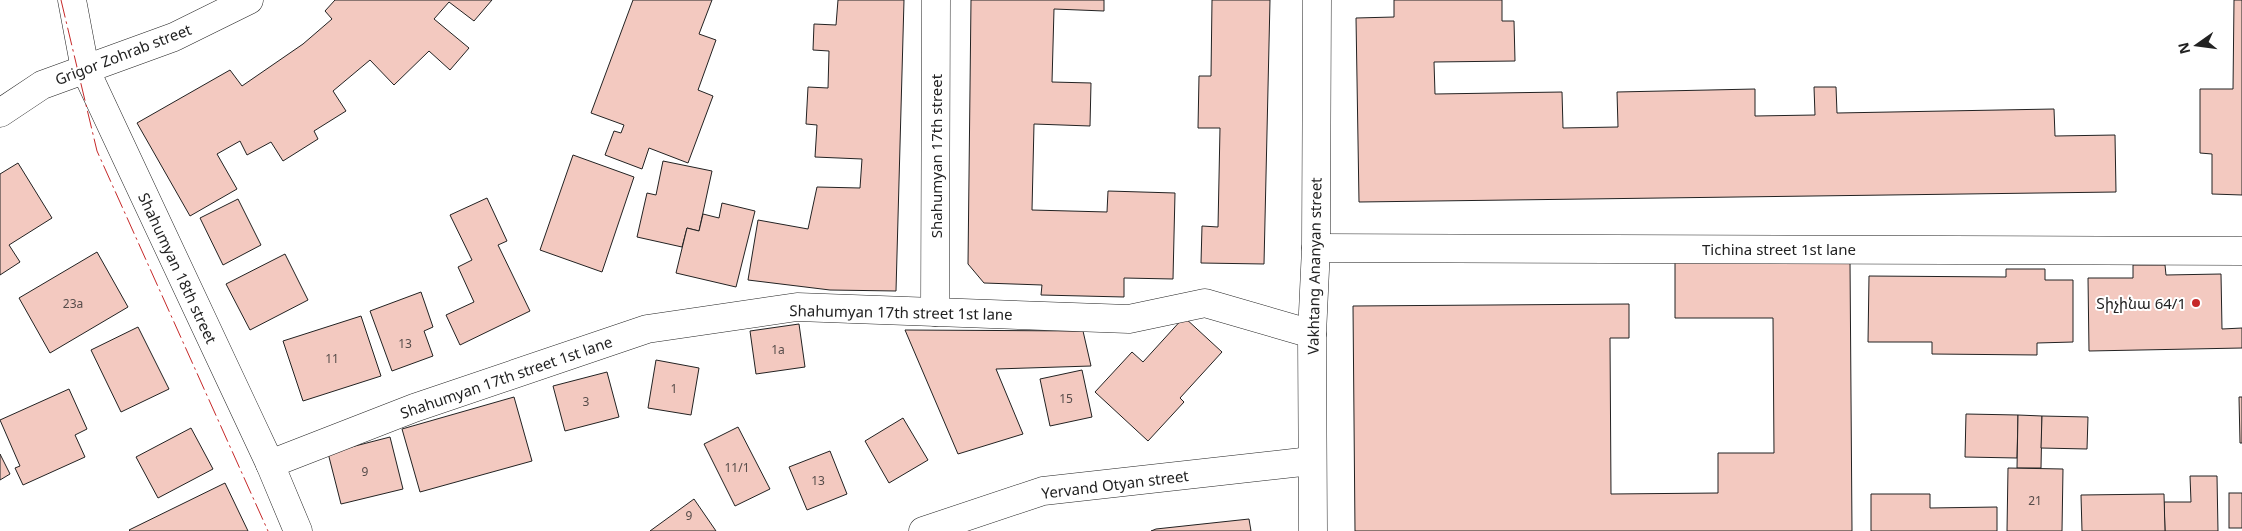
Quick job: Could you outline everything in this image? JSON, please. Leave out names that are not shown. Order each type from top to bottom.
[{"type":"street","name":"Shahumyan 18th street","points":[[72,0],[85,69],[270,464],[298,531]]},
{"type":"street","name":"Grigor Zohrab street","points":[[0,113],[42,85],[174,37],[249,0]]},
{"type":"street","name":"Shahumyan 17th street","points":[[935,312],[936,0]]},
{"type":"street","name":"Vakhtang Ananyan street","points":[[1313,531],[1311,461],[1312,334],[1316,248],[1317,0]]},
{"type":"street","name":"Tichina street 1st lane","points":[[1316,248],[2242,251]]},
{"type":"street","name":"Shahumyan 17th street 1st lane","points":[[270,464],[414,408],[647,329],[797,307],[1129,319],[1205,303],[1312,334]]},
{"type":"street","name":"Yervand Otyan street","points":[[923,531],[1042,490],[1311,461]]},
{"type":"building","points":[[335,0],[492,0],[474,21],[449,2],[434,19],[469,48],[450,70],[429,51],[394,85],[370,60],[333,91],[346,111],[314,131],[318,139],[283,161],[271,142],[247,155],[240,141],[217,154],[237,189],[190,216],[137,123],[230,70],[242,86],[303,44],[332,19],[325,11]]},
{"type":"building","points":[[633,0],[712,0],[699,34],[716,40],[698,90],[713,96],[688,163],[649,148],[642,169],[605,155],[614,131],[621,133],[624,125],[591,113]]},
{"type":"building","points":[[838,0],[904,0],[896,291],[830,290],[748,280],[758,220],[808,229],[817,187],[860,188],[862,159],[815,157],[817,125],[806,124],[808,87],[828,88],[829,51],[813,50],[814,24],[836,25]]},
{"type":"building","points":[[971,0],[1104,0],[1104,11],[1054,9],[1052,82],[1091,83],[1090,126],[1034,124],[1032,210],[1107,212],[1108,191],[1175,193],[1173,279],[1124,278],[1124,297],[1041,295],[1042,285],[984,283],[968,264]]},
{"type":"building","points":[[1212,0],[1270,0],[1264,264],[1201,263],[1202,226],[1218,227],[1220,128],[1198,128],[1199,76],[1211,76]]},
{"type":"building","points":[[1394,0],[1502,0],[1502,21],[1514,21],[1515,61],[1434,62],[1435,94],[1562,92],[1563,128],[1618,127],[1617,92],[1755,89],[1755,116],[1815,115],[1814,87],[1836,87],[1837,113],[2054,109],[2055,136],[2115,135],[2116,192],[1359,202],[1356,18],[1394,17]]},
{"type":"building","points":[[2234,0],[2242,0],[2242,195],[2212,194],[2212,154],[2200,153],[2200,89],[2233,89]]},
{"type":"building","points":[[573,155],[634,177],[602,272],[540,250]]},
{"type":"building","points":[[663,161],[712,171],[699,231],[687,228],[682,247],[637,237],[647,193],[656,195]]},
{"type":"building","points":[[18,163],[52,218],[9,245],[20,262],[0,275],[0,174]]},
{"type":"building","points":[[487,198],[507,241],[498,245],[530,311],[460,345],[446,315],[474,302],[458,267],[472,260],[450,215]]},
{"type":"building","points":[[238,199],[261,245],[223,265],[200,218]]},
{"type":"building","points":[[722,203],[755,211],[736,287],[676,273],[687,228],[699,231],[703,214],[719,218]]},
{"type":"building","points":[[97,252],[128,307],[50,353],[19,298]]},
{"type":"building","points":[[285,254],[308,300],[250,330],[226,284]]},
{"type":"building","points":[[1850,260],[1852,531],[1355,531],[1353,306],[1629,304],[1629,338],[1610,338],[1611,494],[1718,493],[1718,453],[1774,453],[1773,318],[1675,318],[1675,261]]},
{"type":"building","points":[[2133,265],[2165,265],[2166,275],[2221,274],[2222,329],[2242,328],[2242,348],[2089,351],[2088,278],[2133,278]]},
{"type":"building","points":[[2006,269],[2045,269],[2045,280],[2073,280],[2073,342],[2037,343],[2037,355],[1932,354],[1932,342],[1868,342],[1869,276],[2006,277]]},
{"type":"building","points":[[421,292],[433,327],[424,331],[433,356],[392,371],[370,311]]},
{"type":"building","points":[[361,316],[381,376],[303,401],[283,341]]},
{"type":"building","points":[[1184,317],[1222,352],[1180,398],[1184,402],[1148,441],[1095,392],[1132,352],[1143,362]]},
{"type":"building","points":[[799,324],[805,367],[756,374],[750,331]]},
{"type":"building","points":[[138,327],[169,389],[121,412],[91,350]]},
{"type":"building","points":[[905,330],[1083,331],[1091,366],[996,369],[1023,434],[958,454]]},
{"type":"building","points":[[656,360],[699,368],[691,415],[648,408]]},
{"type":"building","points":[[1082,370],[1092,417],[1050,426],[1040,379]]},
{"type":"building","points":[[607,372],[619,417],[565,431],[553,386]]},
{"type":"building","points":[[69,389],[87,429],[75,435],[85,457],[23,485],[15,468],[20,466],[0,420]]},
{"type":"building","points":[[514,397],[532,461],[420,492],[402,429]]},
{"type":"building","points":[[2239,397],[2242,397],[2242,443],[2240,443]]},
{"type":"building","points":[[1966,414],[2018,415],[2017,458],[1965,457]]},
{"type":"building","points":[[2018,415],[2042,416],[2041,468],[2017,468]]},
{"type":"building","points":[[2042,416],[2088,417],[2087,449],[2041,448]]},
{"type":"building","points":[[903,418],[928,460],[889,483],[865,441]]},
{"type":"building","points":[[738,427],[770,489],[735,506],[704,444]]},
{"type":"building","points":[[191,428],[213,469],[158,498],[136,457]]},
{"type":"building","points":[[390,437],[403,489],[341,504],[328,453]]},
{"type":"building","points":[[830,451],[847,494],[807,510],[789,467]]},
{"type":"building","points":[[0,454],[10,474],[0,480]]},
{"type":"building","points":[[2008,468],[2063,469],[2062,531],[2007,531]]},
{"type":"building","points":[[2190,476],[2217,476],[2218,531],[2165,531],[2164,502],[2191,502]]},
{"type":"building","points":[[225,483],[248,531],[129,530]]},
{"type":"building","points":[[2229,493],[2242,493],[2242,528],[2229,528]]},
{"type":"building","points":[[1871,494],[1930,494],[1930,508],[1997,507],[1997,531],[1871,531]]},
{"type":"building","points":[[2164,494],[2165,531],[2082,531],[2081,495]]},
{"type":"building","points":[[694,499],[716,531],[650,531]]},
{"type":"building","points":[[1249,519],[1251,531],[1151,531],[1156,529]]},
{"type":"power","points":[[61,0],[97,151],[268,531]]},
{"type":"place","name":"Տիչինա 64/1","points":[[2196,303]]}]
